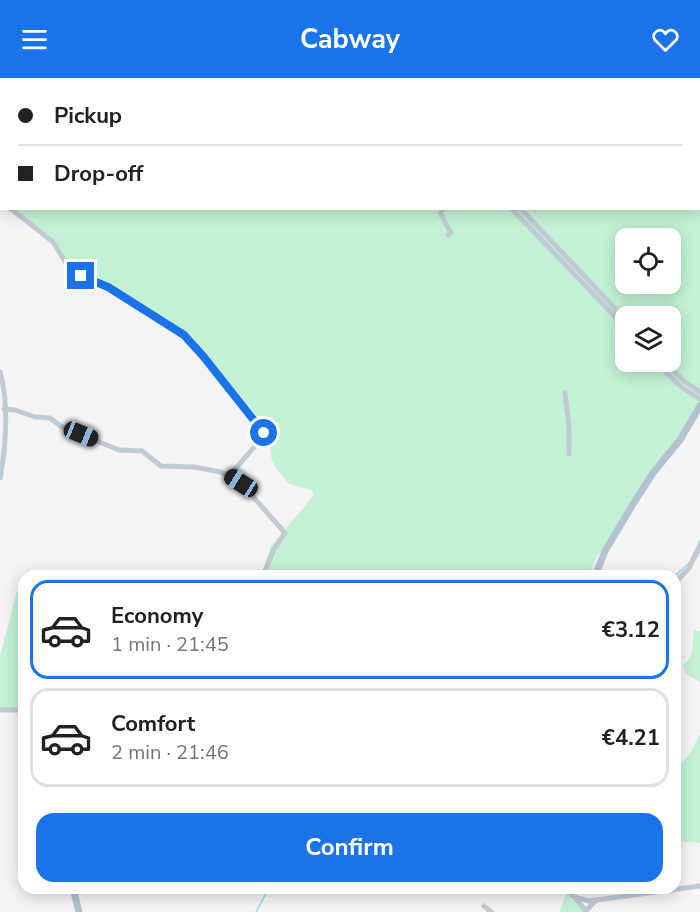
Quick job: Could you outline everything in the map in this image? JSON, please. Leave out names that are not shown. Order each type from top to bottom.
[{"type":"main road","points":[[597,570],[605,551],[633,504],[653,473],[683,435],[700,406]]},
{"type":"main road","points":[[74,894],[79,912]]},
{"type":"street","points":[[12,210],[52,242],[71,271],[108,287],[192,342],[264,430],[263,437],[230,476]]},
{"type":"street","points":[[442,210],[440,213],[451,233],[448,236]]},
{"type":"street","points":[[513,210],[614,312]]},
{"type":"street","points":[[522,210],[614,312]]},
{"type":"street","points":[[0,372],[4,409],[4,444],[0,478]]},
{"type":"street","points":[[666,372],[681,387],[700,399]]},
{"type":"street","points":[[675,372],[700,392]]},
{"type":"street","points":[[565,393],[569,427],[568,454]]},
{"type":"street","points":[[4,409],[50,418],[62,427],[119,450],[142,451],[161,466],[212,469],[230,476],[248,490],[285,533],[274,549],[265,570]]},
{"type":"street","points":[[681,577],[690,568],[700,546]]},
{"type":"street","points":[[0,710],[18,710]]},
{"type":"street","points":[[681,889],[700,886]]},
{"type":"street","points":[[570,894],[586,911],[595,901]]},
{"type":"street","points":[[574,897],[595,901],[644,894]]},
{"type":"street","points":[[484,906],[491,912]]},
{"type":"green space","points":[[15,210],[700,210],[700,401],[679,438],[638,490],[593,564],[592,570],[263,570],[271,546],[314,495],[311,490],[289,484],[279,472],[272,461],[268,434],[260,419],[194,342],[141,306],[77,273],[70,267],[53,239]]},
{"type":"green space","points":[[17,591],[18,708],[0,708],[0,656]]},
{"type":"green space","points":[[694,630],[700,631],[700,682],[686,673],[683,665],[690,658]]},
{"type":"green space","points":[[700,734],[700,843],[681,841],[681,764],[689,755]]},
{"type":"green space","points":[[566,894],[582,909],[584,912],[559,912]]},
{"type":"waterway","points":[[691,559],[700,541]]},
{"type":"waterway","points":[[681,570],[689,563]]},
{"type":"waterway","points":[[256,912],[266,894]]},
{"type":"route","points":[[81,276],[108,287],[184,335],[264,430],[264,433]]}]
